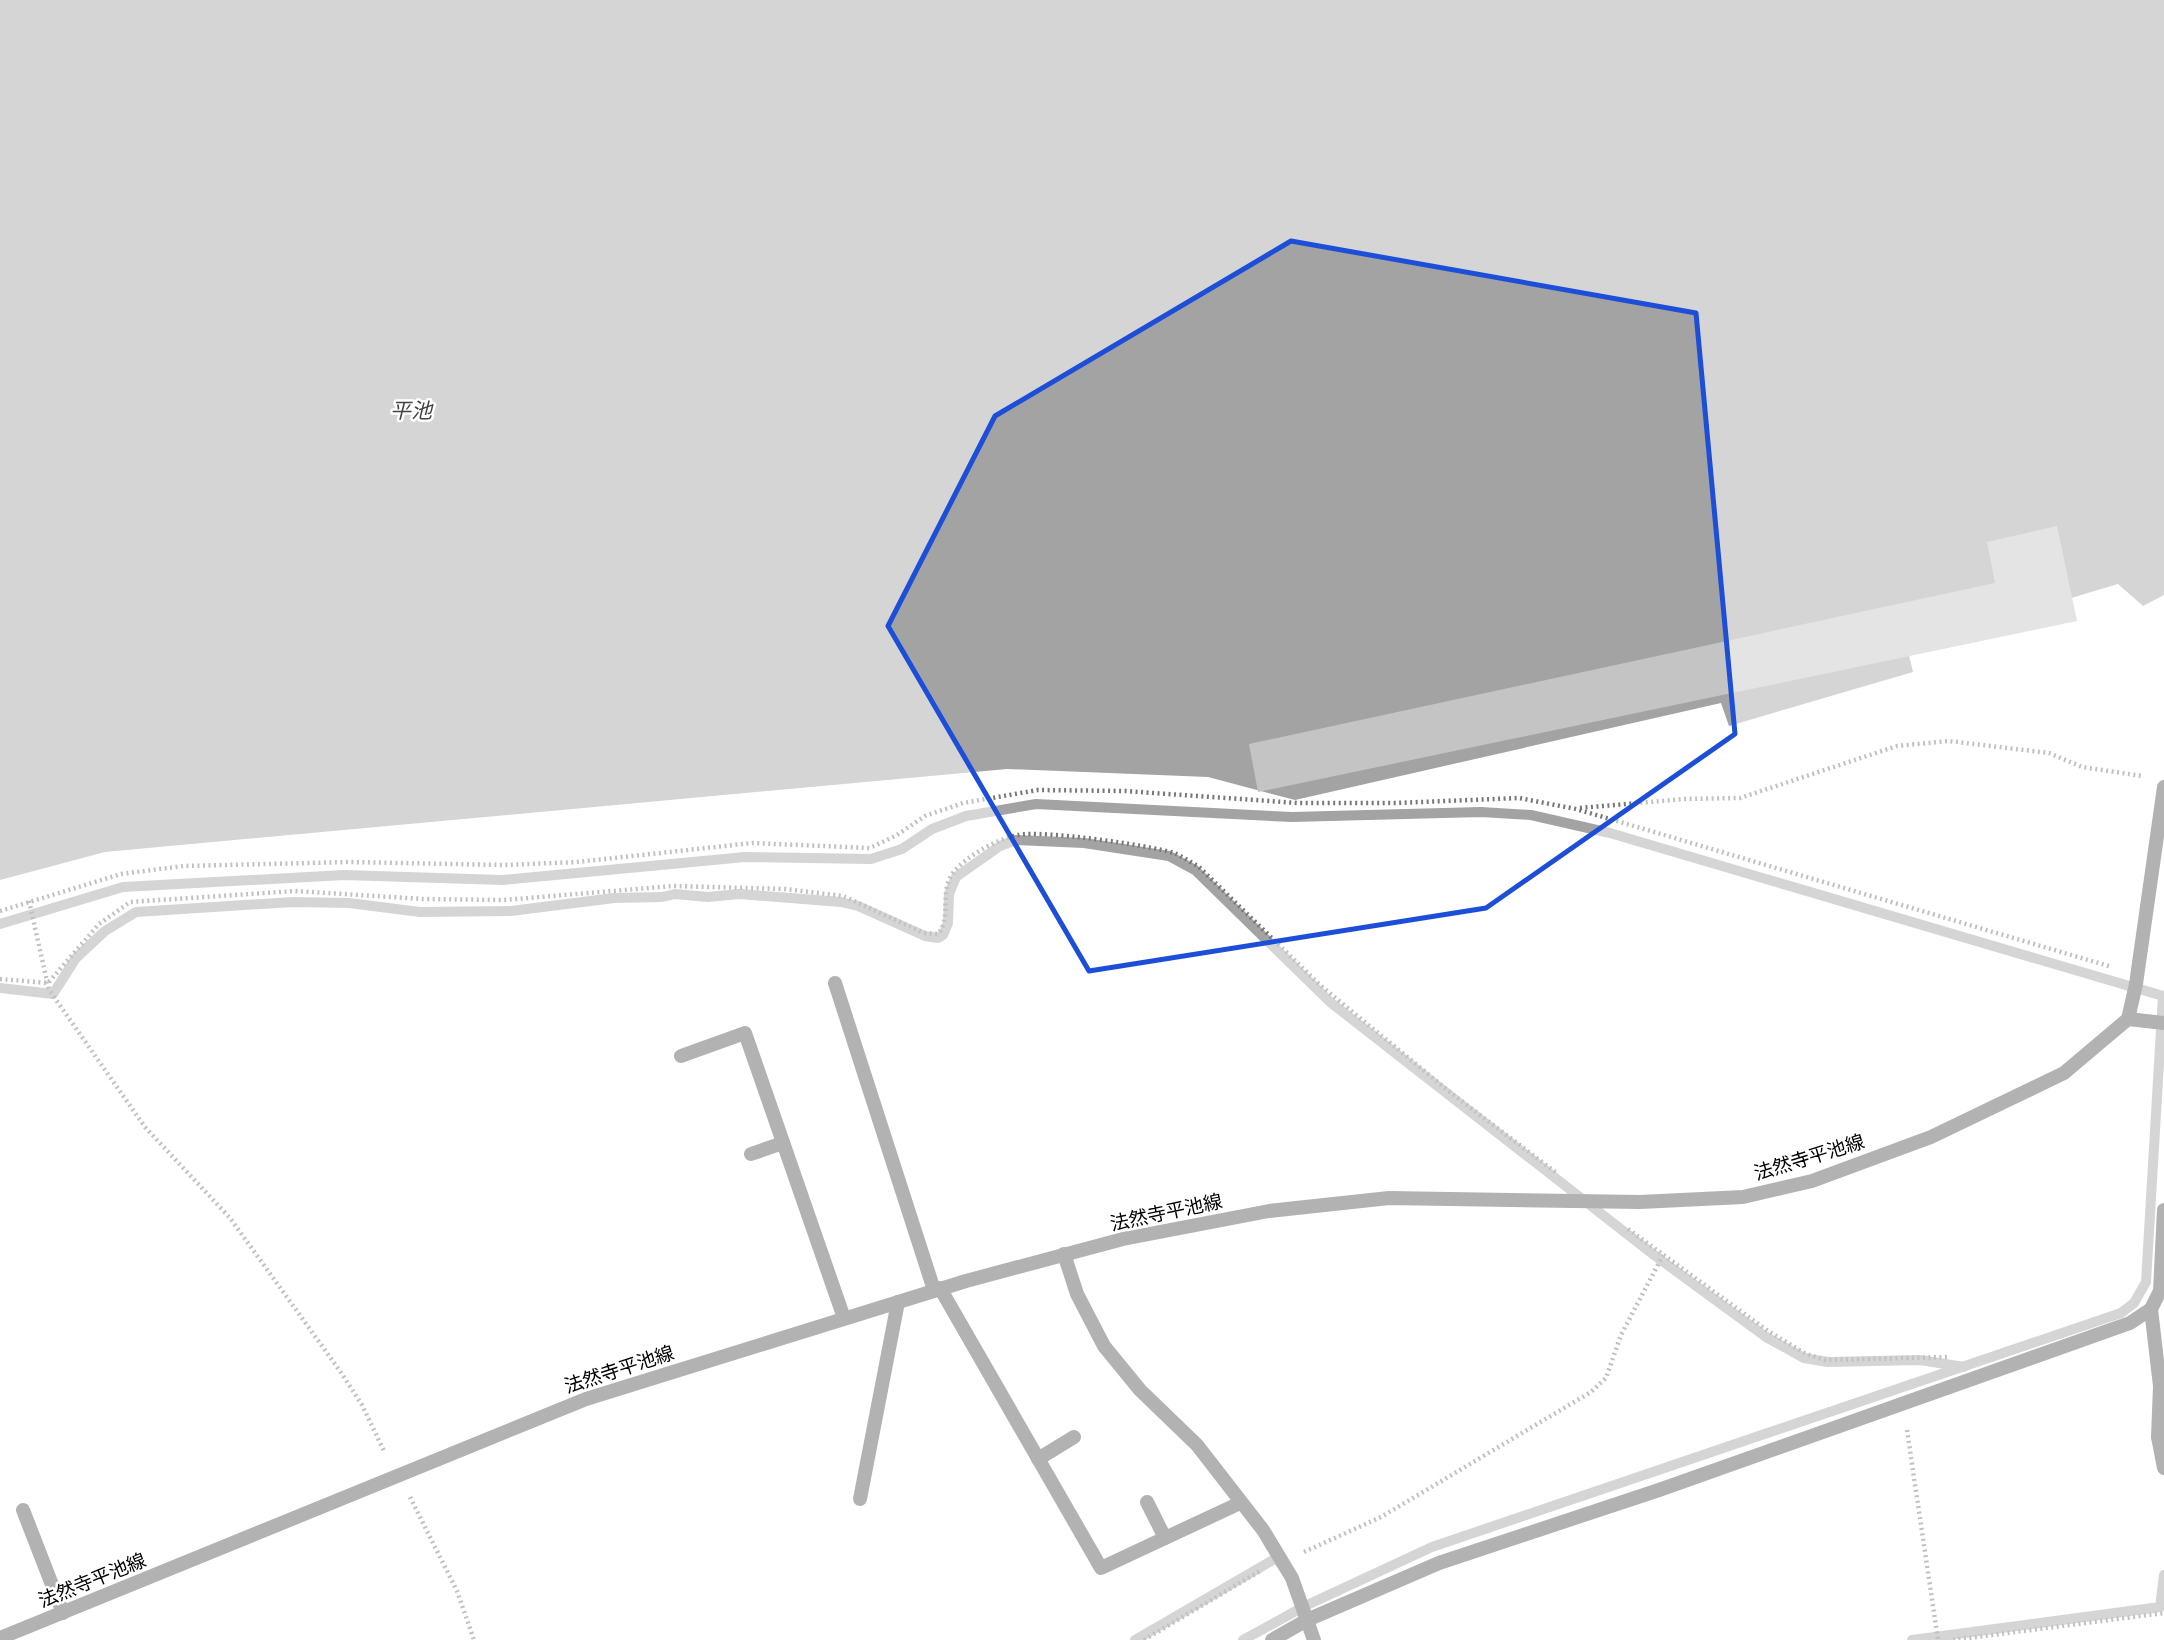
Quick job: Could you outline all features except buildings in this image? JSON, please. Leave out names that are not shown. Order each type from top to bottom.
[{"type":"street","points":[[2164,787],[2128,1019],[2164,1023]]},
{"type":"street","points":[[835,983],[937,1289],[1101,1568],[1240,1503]]},
{"type":"street","name":"法然寺平池線","points":[[0,1638],[586,1399],[937,1289],[1065,1254],[1191,1225],[1335,1202],[1389,1198],[1697,1201],[1743,1197],[1812,1181],[1931,1137],[2046,1083],[2092,1052],[2128,1019]]},
{"type":"street","points":[[681,1056],[745,1033],[844,1318]]},
{"type":"street","points":[[751,1154],[783,1143]]},
{"type":"street","points":[[1272,1640],[1307,1620],[1439,1563],[1659,1490],[2130,1323],[2151,1309],[2160,1291],[2164,1209]]},
{"type":"street","points":[[1065,1254],[1077,1294],[1104,1346],[1140,1390],[1197,1445],[1263,1530],[1292,1578],[1314,1640]]},
{"type":"street","points":[[860,1500],[898,1301]]},
{"type":"street","points":[[2151,1309],[2160,1386],[2158,1437],[2164,1468]]},
{"type":"street","points":[[1038,1459],[1074,1437]]},
{"type":"street","points":[[1147,1502],[1165,1538]]},
{"type":"street","points":[[23,1510],[63,1613]]},
{"type":"path","points":[[1576,809],[1684,799],[1740,799],[1897,746],[1949,741],[2049,753],[2082,766],[2116,774],[2150,777]]},
{"type":"path","points":[[0,911],[121,874],[183,866],[349,862],[504,865],[578,862],[752,843],[870,848],[897,835],[925,816],[963,803],[1038,790],[1125,791],[1298,803],[1396,803],[1519,798],[1576,809],[2137,974]]},
{"type":"path","points":[[48,983],[99,924],[130,902],[295,891],[423,900],[504,900],[673,886],[760,887],[843,895],[925,933],[938,934],[945,921],[944,897],[952,873],[1000,840],[1020,834],[1077,838],[1174,853],[1198,866],[1320,985],[1451,1093],[1663,1255],[1768,1331],[1825,1360],[1920,1356],[1938,1359],[1962,1355]]},
{"type":"path","points":[[29,901],[48,983],[145,1127],[230,1217],[340,1371],[362,1405],[457,1591],[474,1640]]},
{"type":"path","points":[[0,979],[48,983]]},
{"type":"path","points":[[1144,1640],[1241,1581],[1381,1517],[1591,1392],[1606,1378],[1621,1335],[1663,1255]]},
{"type":"path","points":[[1909,1400],[1906,1427],[1938,1640]]},
{"type":"path","points":[[1953,1640],[2164,1613]]},
{"type":"highlighted area","points":[[1291,241],[1696,313],[1735,734],[1486,908],[1089,971],[888,626],[995,416]]},
{"type":"water","name":"平池","points":[[0,0],[2164,0],[2164,595],[2143,606],[2118,584],[1907,647],[1913,672],[1729,726],[1721,703],[1295,800],[1208,777],[1007,769],[105,852],[0,880]]},
{"type":"waterway","points":[[0,924],[123,887],[344,875],[503,880],[745,857],[871,859],[902,849],[932,829],[966,816],[1036,804],[1292,817],[1481,812],[1531,815],[1610,833],[2163,996],[2146,1282],[2134,1303],[2121,1313],[1432,1547],[1305,1606],[1243,1640]]},
{"type":"waterway","points":[[0,988],[53,994],[76,958],[105,931],[136,912],[293,902],[349,903],[420,912],[511,911],[614,898],[739,894],[841,902],[858,906],[925,936],[938,938],[943,935],[948,923],[949,894],[956,877],[1000,846],[1016,840],[1084,843],[1169,856],[1195,870],[1330,1002],[1654,1255],[1766,1337],[1804,1358],[1828,1362],[1920,1360],[1964,1367]]},
{"type":"waterway","points":[[1135,1640],[1278,1557],[1280,1563]]},
{"type":"waterway","points":[[1912,1640],[2160,1607],[2164,1575]]}]
